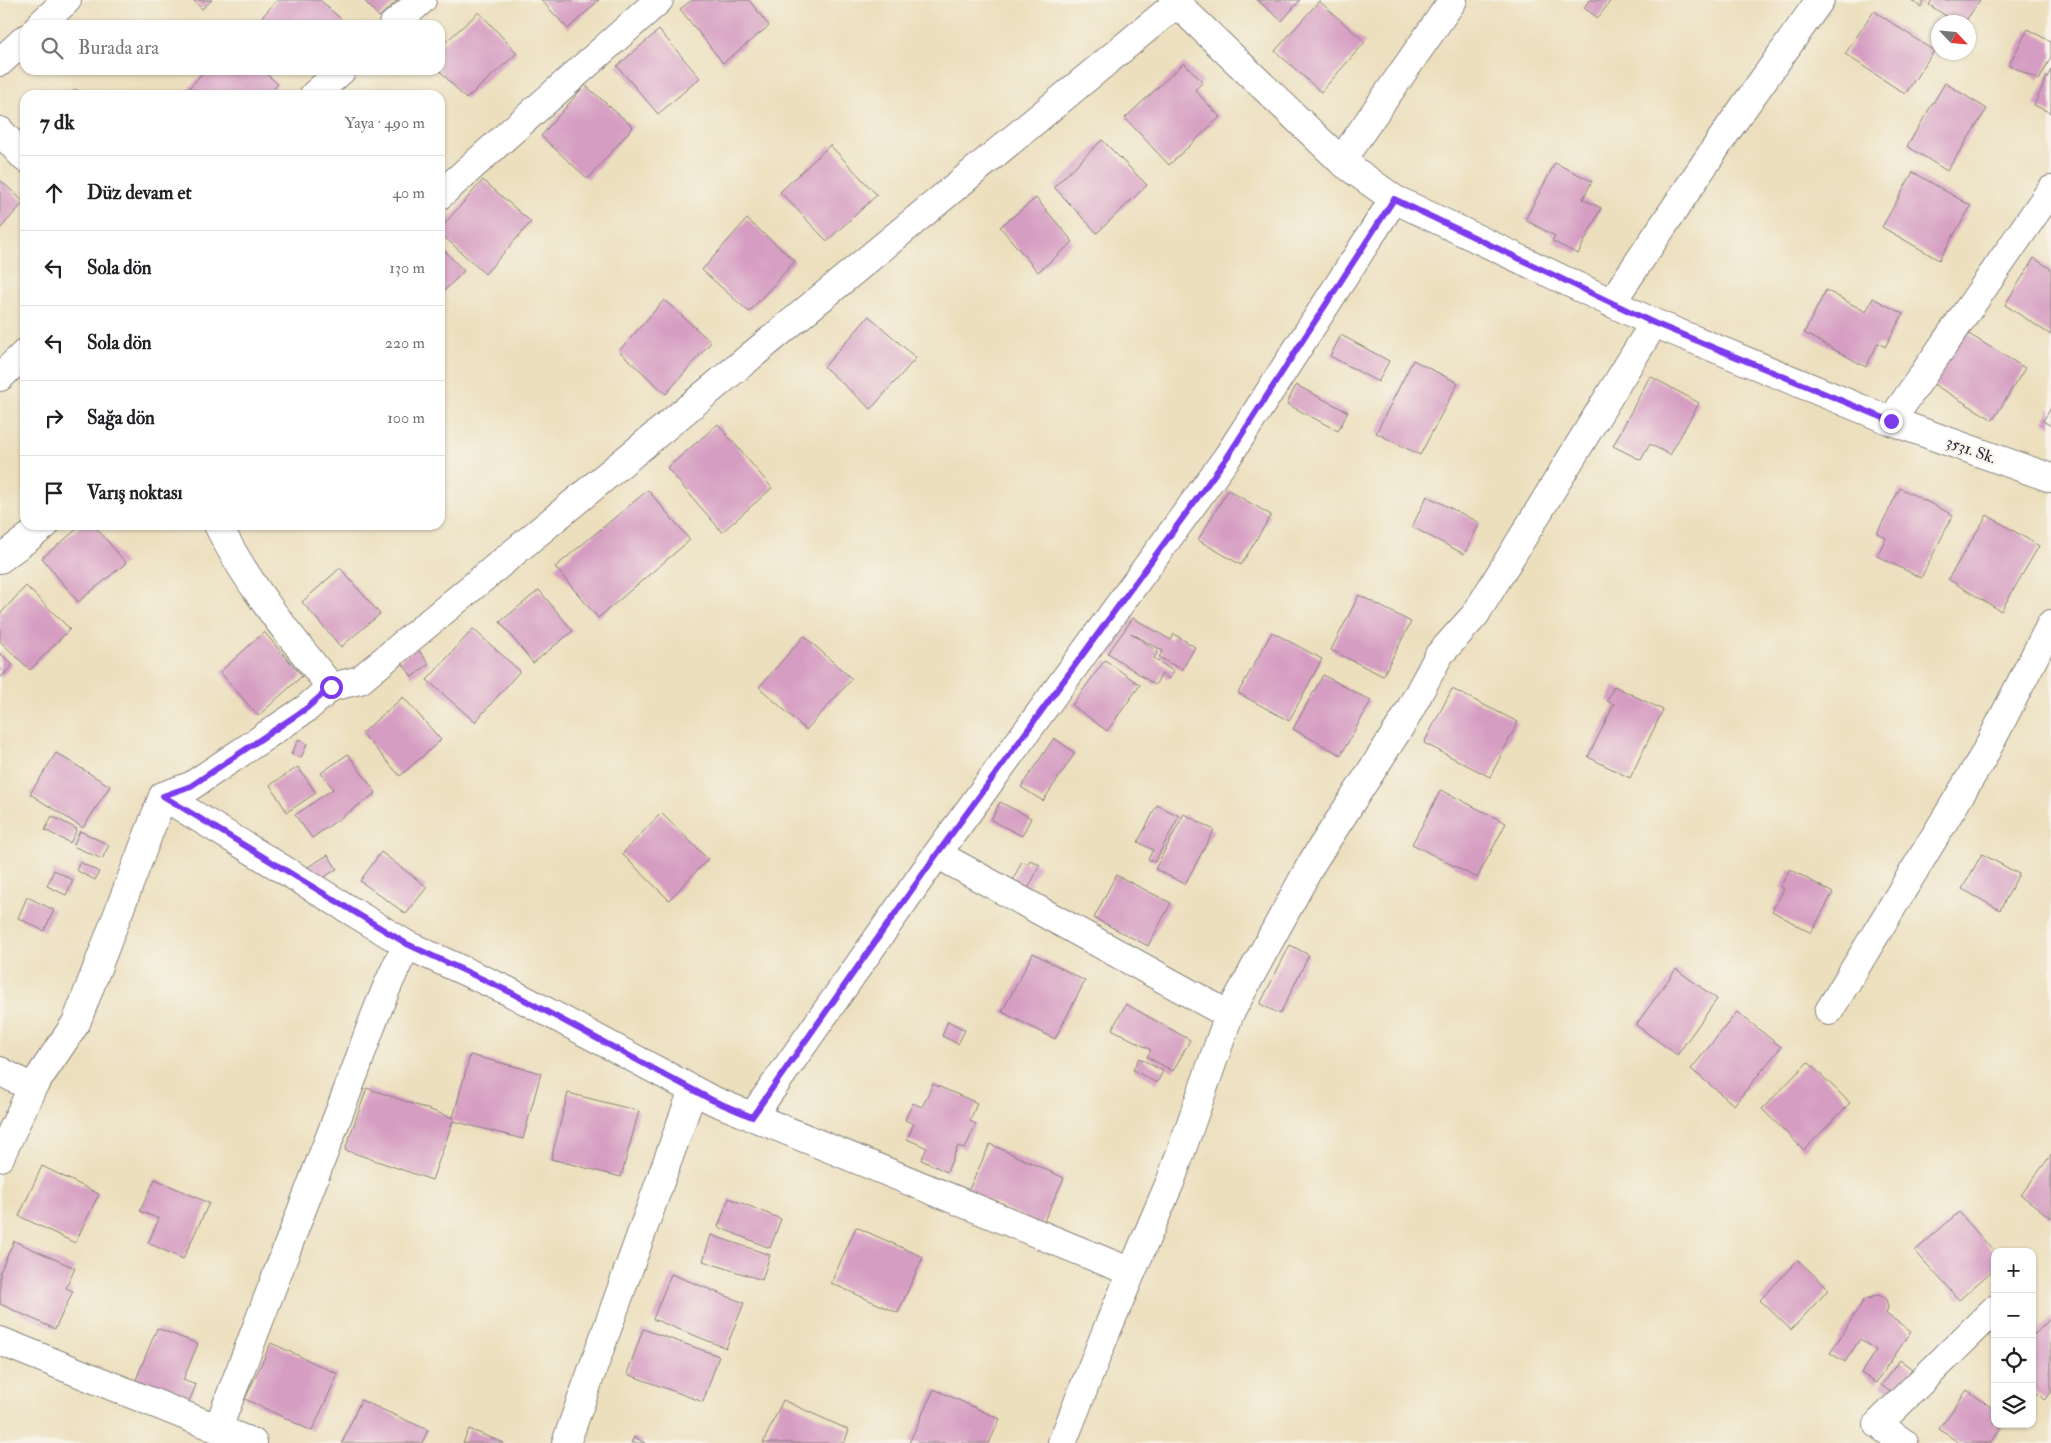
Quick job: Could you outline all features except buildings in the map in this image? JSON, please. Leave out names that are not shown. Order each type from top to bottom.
[{"type":"street","points":[[45,20],[67,0]]},
{"type":"street","points":[[399,20],[422,0]]},
{"type":"street","points":[[445,191],[659,0]]},
{"type":"street","points":[[1341,161],[1453,0]]},
{"type":"street","points":[[1611,303],[1729,128],[1820,0]]},
{"type":"street","points":[[0,1157],[32,1088],[76,1023],[163,796],[191,786],[307,708],[331,687],[360,680],[1175,2]]},
{"type":"street","name":"3531. Sk.","points":[[1175,2],[1341,161],[1394,199],[1654,323],[1891,421],[2051,478]]},
{"type":"street","points":[[0,62],[20,44]]},
{"type":"street","points":[[320,90],[336,75]]},
{"type":"street","points":[[0,131],[20,153]]},
{"type":"street","points":[[1891,421],[2051,190]]},
{"type":"street","points":[[752,1117],[937,854],[1228,456],[1394,199]]},
{"type":"street","points":[[1062,1443],[1131,1272],[1171,1180],[1229,1015],[1313,861],[1405,719],[1439,655],[1475,615],[1654,323]]},
{"type":"street","points":[[0,376],[20,358]]},
{"type":"street","points":[[0,559],[38,530]]},
{"type":"street","points":[[220,530],[232,554],[278,619],[331,687]]},
{"type":"street","points":[[1829,1011],[1983,757],[2051,624]]},
{"type":"street","points":[[163,796],[407,944],[508,991],[693,1090],[752,1117],[1131,1272]]},
{"type":"street","points":[[937,854],[1229,1015]]},
{"type":"street","points":[[218,1428],[357,1066],[368,1032],[407,944]]},
{"type":"street","points":[[0,1071],[32,1088]]},
{"type":"street","points":[[566,1443],[693,1090]]},
{"type":"street","points":[[1904,1443],[1878,1424],[1991,1313]]},
{"type":"street","points":[[0,1341],[253,1443]]},
{"type":"route","points":[[331,687],[307,708],[265,738],[191,786],[163,796],[407,944],[508,991],[712,1100],[752,1117],[937,854],[1228,456],[1394,199],[1654,323],[1891,421]]}]
